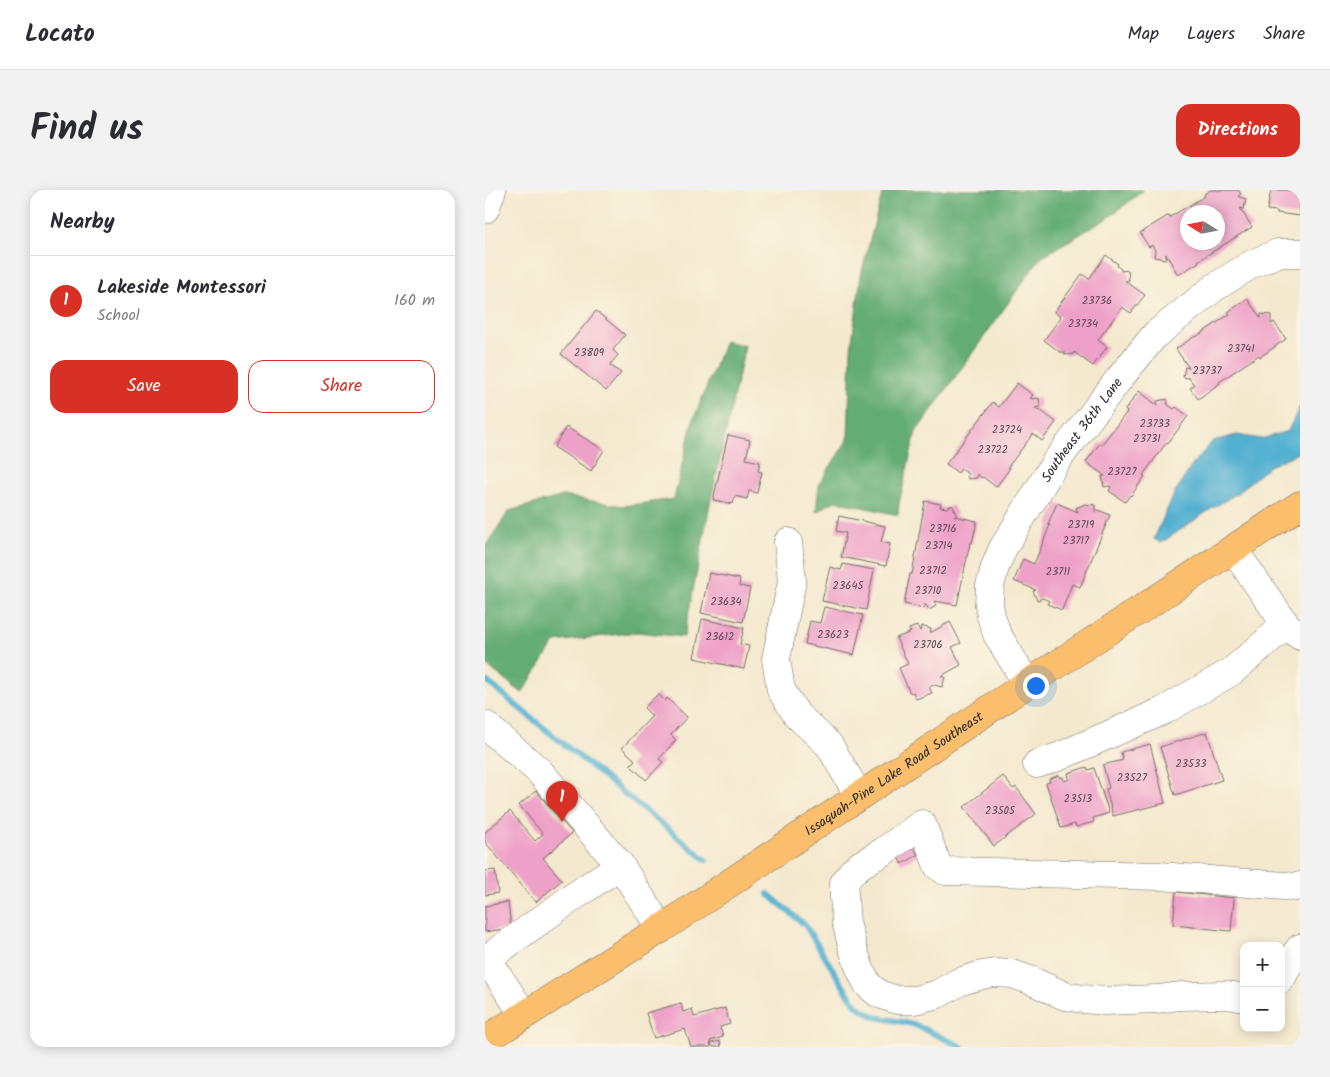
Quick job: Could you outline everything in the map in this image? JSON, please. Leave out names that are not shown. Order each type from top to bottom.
[{"type":"main road","name":"Issaquah-Pine Lake Road Southeast","points":[[485,1040],[661,929],[1300,504]]},
{"type":"street","points":[[485,209],[492,190]]},
{"type":"street","name":"Southeast 36th Lane","points":[[1027,684],[997,634],[989,604],[990,586],[995,566],[1003,548],[1055,463],[1155,335],[1215,287],[1252,264],[1278,253],[1300,253]]},
{"type":"street","points":[[788,542],[792,581],[776,659],[781,690],[797,715],[829,745],[859,796]]},
{"type":"street","points":[[1037,764],[1058,757],[1163,711],[1231,672],[1293,630],[1233,549]]},
{"type":"street","points":[[485,725],[539,771],[621,864],[661,929]]},
{"type":"street","points":[[1240,997],[1228,995],[1105,1001],[1083,999],[1065,996],[1012,974],[995,973],[959,982],[938,994],[915,1000],[897,1000],[873,990],[868,985],[860,969],[846,922],[844,884],[852,872],[861,865],[884,852],[922,824],[938,866],[945,871],[1161,876],[1300,886]]},
{"type":"street","points":[[524,1015],[486,960],[621,864]]},
{"type":"street","points":[[1285,971],[1300,948]]},
{"type":"green space","points":[[883,190],[1144,190],[1108,218],[1041,257],[916,432],[899,503],[898,515],[835,501],[816,512],[819,484],[848,439],[851,349],[861,275]]},
{"type":"green space","points":[[725,341],[745,346],[710,504],[684,637],[637,632],[555,642],[522,693],[485,664],[485,547],[509,511],[563,496],[623,506],[674,499],[692,423]]},
{"type":"water","points":[[1300,406],[1300,452],[1269,466],[1236,494],[1161,543],[1154,539],[1173,496],[1193,464],[1213,441],[1237,435],[1261,439],[1288,431]]},
{"type":"building","points":[[1210,190],[1238,190],[1241,194],[1238,196],[1246,199],[1244,209],[1240,208],[1252,227],[1225,244],[1225,205],[1190,205],[1205,196],[1204,194]]},
{"type":"building","points":[[1271,190],[1300,190],[1300,216],[1267,210]]},
{"type":"building","points":[[1180,211],[1180,250],[1215,250],[1178,275],[1166,254],[1165,259],[1154,257],[1155,250],[1152,245],[1149,247],[1140,233],[1169,215],[1170,217]]},
{"type":"building","points":[[1106,255],[1118,264],[1117,266],[1121,271],[1128,270],[1129,280],[1125,281],[1145,295],[1131,313],[1122,307],[1098,340],[1107,347],[1093,366],[1074,352],[1074,354],[1065,355],[1065,352],[1060,352],[1044,340],[1061,317],[1054,312],[1082,274],[1089,279]]},
{"type":"building","points":[[1247,299],[1261,318],[1261,314],[1271,315],[1271,324],[1274,322],[1286,339],[1219,382],[1198,399],[1190,388],[1194,385],[1189,378],[1183,377],[1185,367],[1189,368],[1176,349],[1230,314],[1228,312]]},
{"type":"building","points":[[596,311],[625,335],[613,350],[618,355],[610,365],[621,373],[606,391],[561,354]]},
{"type":"building","points":[[1017,383],[1033,395],[1030,398],[1039,398],[1040,407],[1035,408],[1056,422],[1042,441],[1033,434],[1008,467],[1010,468],[996,487],[977,474],[977,478],[968,479],[967,473],[961,469],[958,473],[946,464],[993,402],[999,407]]},
{"type":"building","points":[[1139,391],[1158,406],[1157,401],[1167,399],[1168,405],[1174,409],[1176,407],[1188,416],[1167,442],[1125,502],[1109,491],[1110,486],[1104,487],[1102,476],[1105,476],[1086,462],[1127,412],[1125,410]]},
{"type":"building","points":[[566,427],[604,450],[591,471],[554,447]]},
{"type":"building","points":[[728,435],[750,440],[746,459],[760,462],[758,471],[762,472],[757,493],[749,491],[747,499],[735,496],[733,504],[713,500]]},
{"type":"building","points":[[925,501],[941,504],[940,507],[947,508],[952,505],[957,514],[954,516],[977,521],[972,543],[970,543],[957,605],[934,601],[936,606],[929,610],[926,605],[924,605],[924,608],[904,604],[910,574],[912,574]]},
{"type":"building","points":[[1057,503],[1078,512],[1076,508],[1085,504],[1095,505],[1095,512],[1096,509],[1110,515],[1080,587],[1072,584],[1062,610],[1047,604],[1049,601],[1043,598],[1037,600],[1033,591],[1036,590],[1014,581],[1023,559],[1034,564]]},
{"type":"building","points":[[839,516],[885,526],[881,542],[890,544],[886,566],[841,557],[846,533],[836,531]]},
{"type":"building","points":[[843,564],[874,570],[866,610],[822,601],[830,567],[841,570]]},
{"type":"building","points":[[709,573],[740,579],[739,586],[750,588],[743,622],[701,613]]},
{"type":"building","points":[[824,607],[863,615],[854,655],[805,644],[810,621],[820,623]]},
{"type":"building","points":[[702,619],[744,628],[740,644],[749,646],[744,669],[694,658]]},
{"type":"building","points":[[950,622],[961,643],[952,647],[961,665],[941,676],[945,677],[942,687],[934,685],[929,687],[932,693],[916,699],[913,692],[910,693],[899,668],[908,664],[896,638],[911,632],[909,629],[917,626],[920,631],[921,626],[931,629],[930,633]]},
{"type":"building","points":[[658,694],[665,701],[667,698],[687,717],[671,735],[676,740],[659,759],[663,762],[646,780],[630,765],[635,760],[622,748],[652,716],[644,708]]},
{"type":"building","points":[[1207,732],[1222,780],[1175,795],[1160,747]]},
{"type":"building","points":[[1150,744],[1165,803],[1113,816],[1106,789],[1109,788],[1103,765],[1123,760],[1121,752]]},
{"type":"building","points":[[1087,767],[1088,770],[1094,768],[1109,813],[1093,818],[1094,822],[1076,827],[1075,824],[1061,828],[1046,783],[1050,782],[1049,779],[1059,775],[1060,778],[1063,777],[1064,781],[1069,779],[1068,773]]},
{"type":"building","points":[[1003,776],[1013,789],[1016,787],[1036,814],[994,846],[964,807]]},
{"type":"building","points":[[536,791],[572,833],[543,858],[562,880],[536,902],[485,842],[485,832],[510,811],[535,841],[543,834],[519,805]]},
{"type":"building","points":[[910,842],[918,855],[902,864],[895,852]]},
{"type":"building","points":[[495,870],[498,893],[485,895],[485,871]]},
{"type":"building","points":[[1176,892],[1234,898],[1231,931],[1173,925]]},
{"type":"building","points":[[508,902],[511,928],[485,932],[485,906]]},
{"type":"building","points":[[681,1003],[683,1012],[692,1009],[694,1017],[725,1008],[730,1024],[720,1027],[723,1037],[710,1041],[711,1047],[691,1047],[685,1029],[654,1038],[646,1013]]},
{"type":"building","points":[[720,1041],[721,1047],[713,1047],[711,1043]]},
{"type":"waterway","points":[[485,680],[706,860]]},
{"type":"waterway","points":[[768,894],[805,925],[857,1006],[875,1017],[913,1024],[962,1047]]},
{"type":"place","name":"Lakeside Montessori","points":[[562,822]]}]
